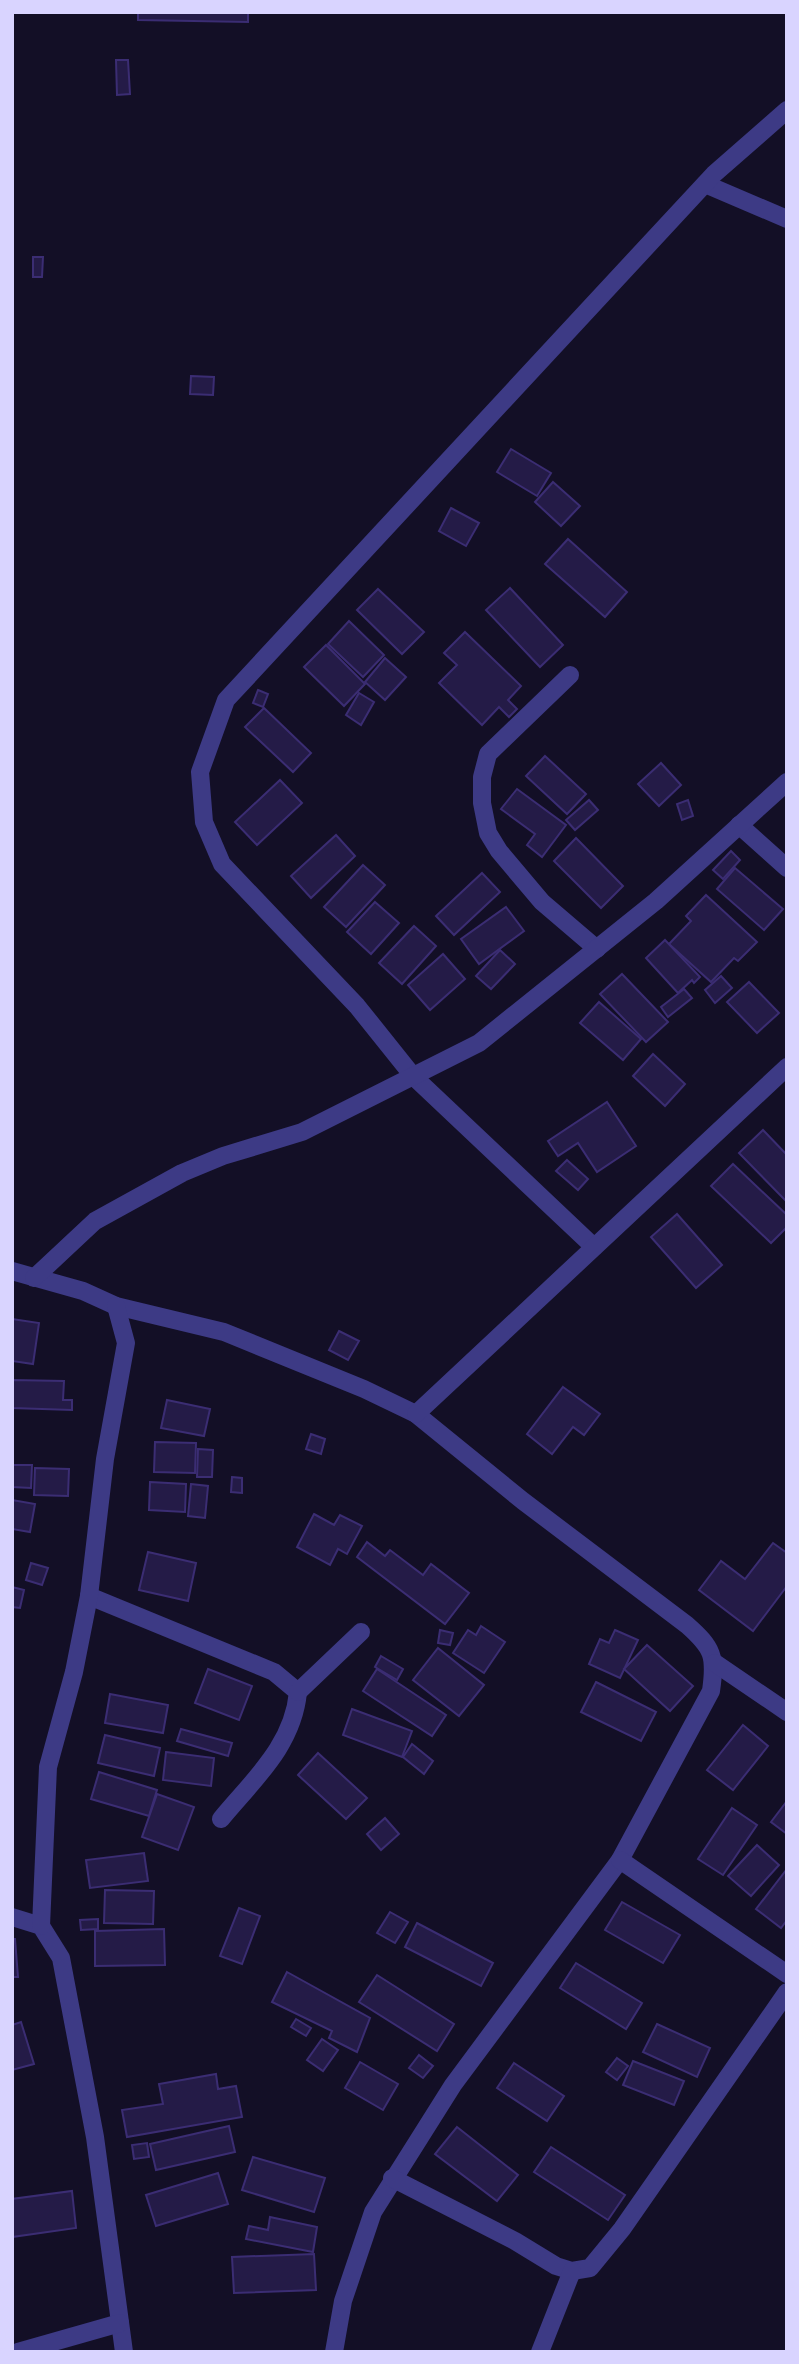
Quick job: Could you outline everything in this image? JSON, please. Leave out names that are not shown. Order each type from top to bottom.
[{"type":"street","points":[[594,1247],[413,1076],[357,1006],[222,864],[204,821],[200,772],[226,700],[705,184],[787,110]]},
{"type":"street","points":[[705,184],[787,219]]},
{"type":"street","points":[[570,675],[488,754],[482,777],[482,803],[488,833],[499,850],[542,902],[597,949]]},
{"type":"street","points":[[34,1278],[95,1221],[182,1173],[223,1156],[292,1137],[479,1044],[597,949],[787,782]]},
{"type":"street","points":[[739,825],[787,868]]},
{"type":"street","points":[[416,1414],[787,1067]]},
{"type":"street","points":[[12,1271],[83,1291],[116,1306],[224,1332],[364,1389],[416,1414],[523,1500],[687,1625],[706,1642],[715,1663],[711,1691],[620,1860],[453,2085],[373,2212],[343,2301],[334,2352]]},
{"type":"street","points":[[116,1306],[126,1343],[104,1459],[89,1596],[74,1672],[48,1767],[41,1926],[61,1958],[78,2034],[124,2352]]},
{"type":"street","points":[[89,1596],[274,1672],[298,1692]]},
{"type":"street","points":[[221,1819],[285,1742],[296,1714],[298,1692],[361,1632]]},
{"type":"street","points":[[715,1663],[787,1712]]},
{"type":"street","points":[[620,1860],[787,1974]]},
{"type":"street","points":[[12,1917],[41,1926]]},
{"type":"street","points":[[392,2178],[572,2272],[590,2268],[622,2229],[787,1992]]},
{"type":"street","points":[[540,2352],[572,2272]]},
{"type":"street","points":[[18,2352],[120,2323]]},
{"type":"building","points":[[138,12],[248,12],[248,22],[138,20]]},
{"type":"building","points":[[116,60],[128,60],[130,94],[117,95]]},
{"type":"building","points":[[33,257],[43,257],[42,277],[33,277]]},
{"type":"building","points":[[191,376],[214,377],[213,395],[190,394]]},
{"type":"building","points":[[511,449],[551,473],[537,496],[497,472]]},
{"type":"building","points":[[553,482],[580,506],[561,526],[535,502]]},
{"type":"building","points":[[451,508],[479,523],[466,546],[439,531]]},
{"type":"building","points":[[568,539],[627,592],[605,617],[545,564]]},
{"type":"building","points":[[510,588],[563,645],[540,667],[486,610]]},
{"type":"building","points":[[378,589],[424,632],[402,654],[357,610]]},
{"type":"building","points":[[349,621],[384,655],[363,677],[328,644]]},
{"type":"building","points":[[465,632],[521,686],[508,700],[517,709],[509,717],[499,707],[482,725],[439,683],[457,665],[444,653]]},
{"type":"building","points":[[326,645],[365,684],[344,706],[304,667]]},
{"type":"building","points":[[385,658],[406,677],[385,700],[365,682]]},
{"type":"building","points":[[258,690],[268,694],[263,707],[253,703]]},
{"type":"building","points":[[359,693],[374,702],[361,725],[346,715]]},
{"type":"building","points":[[264,708],[311,753],[293,772],[245,727]]},
{"type":"building","points":[[545,756],[586,794],[567,814],[526,776]]},
{"type":"building","points":[[661,763],[681,785],[659,806],[638,784]]},
{"type":"building","points":[[280,780],[302,803],[257,845],[235,822]]},
{"type":"building","points":[[517,789],[566,825],[542,857],[527,845],[535,834],[501,809]]},
{"type":"building","points":[[589,800],[598,810],[575,830],[566,820]]},
{"type":"building","points":[[688,800],[693,816],[682,820],[677,804]]},
{"type":"building","points":[[336,835],[355,856],[311,898],[291,876]]},
{"type":"building","points":[[576,838],[623,886],[601,908],[554,861]]},
{"type":"building","points":[[731,851],[740,860],[723,879],[713,870]]},
{"type":"building","points":[[363,865],[385,885],[346,927],[324,907]]},
{"type":"building","points":[[735,868],[783,909],[764,930],[717,889]]},
{"type":"building","points":[[482,873],[500,892],[454,935],[436,916]]},
{"type":"building","points":[[706,895],[757,942],[738,961],[734,958],[711,982],[669,944],[691,921],[686,916]]},
{"type":"building","points":[[375,902],[399,923],[371,954],[347,932]]},
{"type":"building","points":[[506,907],[524,931],[479,964],[461,939]]},
{"type":"building","points":[[414,926],[436,946],[402,984],[379,963]]},
{"type":"building","points":[[665,940],[700,977],[694,983],[692,980],[678,993],[646,958]]},
{"type":"building","points":[[500,950],[515,964],[491,989],[476,976]]},
{"type":"building","points":[[443,954],[465,979],[430,1010],[408,985]]},
{"type":"building","points":[[622,974],[668,1022],[646,1042],[600,994]]},
{"type":"building","points":[[721,976],[732,988],[715,1003],[705,990]]},
{"type":"building","points":[[749,982],[779,1013],[757,1033],[727,1002]]},
{"type":"building","points":[[684,989],[692,998],[668,1017],[661,1007]]},
{"type":"building","points":[[599,1002],[641,1039],[623,1060],[580,1023]]},
{"type":"building","points":[[653,1054],[685,1084],[665,1106],[633,1076]]},
{"type":"building","points":[[607,1102],[636,1146],[597,1172],[578,1143],[558,1156],[548,1141]]},
{"type":"building","points":[[763,1130],[787,1155],[787,1202],[739,1153]]},
{"type":"building","points":[[567,1160],[588,1179],[578,1190],[556,1171]]},
{"type":"building","points":[[733,1164],[787,1215],[787,1227],[771,1243],[711,1186]]},
{"type":"building","points":[[677,1214],[722,1265],[696,1288],[651,1237]]},
{"type":"building","points":[[12,1319],[39,1323],[33,1364],[12,1361]]},
{"type":"building","points":[[339,1331],[359,1341],[348,1360],[329,1350]]},
{"type":"building","points":[[12,1380],[64,1381],[63,1400],[72,1400],[72,1410],[12,1408]]},
{"type":"building","points":[[563,1387],[600,1414],[584,1435],[573,1427],[552,1454],[527,1434]]},
{"type":"building","points":[[167,1400],[210,1409],[204,1436],[161,1428]]},
{"type":"building","points":[[311,1434],[325,1439],[321,1454],[306,1449]]},
{"type":"building","points":[[155,1442],[196,1443],[195,1473],[154,1472]]},
{"type":"building","points":[[198,1449],[213,1450],[212,1477],[197,1477]]},
{"type":"building","points":[[12,1465],[32,1465],[31,1488],[12,1487]]},
{"type":"building","points":[[35,1468],[69,1469],[68,1496],[34,1495]]},
{"type":"building","points":[[232,1477],[242,1478],[242,1493],[231,1492]]},
{"type":"building","points":[[150,1482],[186,1484],[185,1512],[149,1510]]},
{"type":"building","points":[[191,1484],[208,1486],[205,1518],[188,1516]]},
{"type":"building","points":[[12,1500],[35,1504],[30,1532],[12,1529]]},
{"type":"building","points":[[314,1514],[334,1525],[340,1515],[362,1526],[347,1554],[338,1549],[330,1565],[297,1547]]},
{"type":"building","points":[[367,1542],[385,1556],[390,1550],[423,1575],[431,1564],[469,1593],[445,1624],[357,1557]]},
{"type":"building","points":[[773,1543],[787,1553],[787,1586],[753,1631],[699,1590],[721,1561],[745,1579]]},
{"type":"building","points":[[148,1552],[196,1563],[188,1601],[139,1590]]},
{"type":"building","points":[[31,1563],[48,1568],[42,1585],[26,1580]]},
{"type":"building","points":[[12,1587],[24,1590],[20,1608],[12,1607]]},
{"type":"building","points":[[481,1626],[505,1642],[484,1673],[453,1653],[468,1630],[476,1635]]},
{"type":"building","points":[[440,1630],[453,1633],[450,1645],[438,1643]]},
{"type":"building","points":[[615,1630],[638,1640],[620,1678],[589,1664],[600,1639],[609,1643]]},
{"type":"building","points":[[647,1645],[693,1686],[670,1711],[624,1669]]},
{"type":"building","points":[[438,1648],[484,1685],[459,1716],[413,1680]]},
{"type":"building","points":[[381,1656],[403,1669],[397,1680],[375,1667]]},
{"type":"building","points":[[208,1669],[252,1686],[239,1720],[195,1703]]},
{"type":"building","points":[[377,1669],[446,1715],[432,1736],[363,1691]]},
{"type":"building","points":[[596,1682],[656,1712],[641,1741],[581,1712]]},
{"type":"building","points":[[110,1694],[168,1705],[163,1733],[105,1723]]},
{"type":"building","points":[[352,1709],[412,1731],[402,1757],[343,1735]]},
{"type":"building","points":[[743,1725],[768,1746],[733,1790],[707,1770]]},
{"type":"building","points":[[181,1729],[232,1743],[228,1756],[177,1741]]},
{"type":"building","points":[[105,1735],[160,1748],[154,1776],[98,1763]]},
{"type":"building","points":[[412,1744],[433,1761],[424,1774],[403,1757]]},
{"type":"building","points":[[166,1752],[214,1758],[211,1786],[163,1780]]},
{"type":"building","points":[[318,1753],[367,1798],[346,1819],[298,1775]]},
{"type":"building","points":[[99,1772],[157,1790],[149,1816],[91,1799]]},
{"type":"building","points":[[157,1794],[194,1807],[178,1850],[142,1837]]},
{"type":"building","points":[[787,1801],[787,1834],[771,1822]]},
{"type":"building","points":[[732,1808],[757,1825],[723,1875],[698,1859]]},
{"type":"building","points":[[385,1818],[399,1834],[381,1850],[367,1834]]},
{"type":"building","points":[[757,1845],[779,1865],[751,1896],[728,1876]]},
{"type":"building","points":[[144,1853],[148,1881],[90,1888],[86,1860]]},
{"type":"building","points":[[787,1869],[787,1920],[781,1928],[756,1909]]},
{"type":"building","points":[[105,1890],[154,1891],[153,1924],[104,1923]]},
{"type":"building","points":[[622,1902],[680,1935],[663,1963],[605,1930]]},
{"type":"building","points":[[239,1908],[260,1916],[242,1964],[220,1956]]},
{"type":"building","points":[[390,1912],[408,1922],[395,1943],[377,1933]]},
{"type":"building","points":[[98,1919],[98,1929],[81,1930],[80,1920]]},
{"type":"building","points":[[417,1923],[493,1963],[481,1986],[405,1947]]},
{"type":"building","points":[[164,1929],[165,1965],[95,1966],[95,1931]]},
{"type":"building","points":[[12,1939],[15,1939],[18,1977],[12,1977]]},
{"type":"building","points":[[576,1963],[642,2003],[626,2029],[560,1988]]},
{"type":"building","points":[[287,1972],[370,2018],[357,2052],[329,2038],[332,2031],[272,2002]]},
{"type":"building","points":[[377,1975],[454,2024],[437,2051],[359,2002]]},
{"type":"building","points":[[296,2019],[311,2028],[306,2036],[291,2027]]},
{"type":"building","points":[[21,2022],[34,2064],[12,2070],[12,2025]]},
{"type":"building","points":[[657,2024],[710,2048],[697,2077],[643,2052]]},
{"type":"building","points":[[322,2039],[338,2050],[323,2071],[307,2060]]},
{"type":"building","points":[[419,2055],[433,2066],[423,2078],[409,2068]]},
{"type":"building","points":[[617,2058],[628,2066],[617,2080],[606,2072]]},
{"type":"building","points":[[633,2061],[684,2081],[674,2105],[623,2085]]},
{"type":"building","points":[[360,2062],[398,2084],[383,2110],[345,2088]]},
{"type":"building","points":[[514,2063],[564,2096],[547,2121],[497,2088]]},
{"type":"building","points":[[216,2074],[218,2089],[236,2086],[242,2117],[127,2137],[122,2110],[163,2104],[159,2084]]},
{"type":"building","points":[[229,2126],[235,2152],[156,2170],[150,2144]]},
{"type":"building","points":[[457,2127],[518,2175],[497,2201],[435,2154]]},
{"type":"building","points":[[147,2143],[149,2157],[134,2159],[132,2145]]},
{"type":"building","points":[[551,2147],[625,2195],[608,2220],[534,2172]]},
{"type":"building","points":[[253,2157],[325,2178],[314,2212],[242,2190]]},
{"type":"building","points":[[218,2173],[228,2204],[156,2226],[146,2195]]},
{"type":"building","points":[[72,2191],[76,2228],[12,2237],[12,2199]]},
{"type":"building","points":[[270,2217],[317,2227],[313,2252],[246,2239],[249,2226],[268,2230]]},
{"type":"building","points":[[314,2254],[316,2290],[234,2293],[232,2257]]}]
